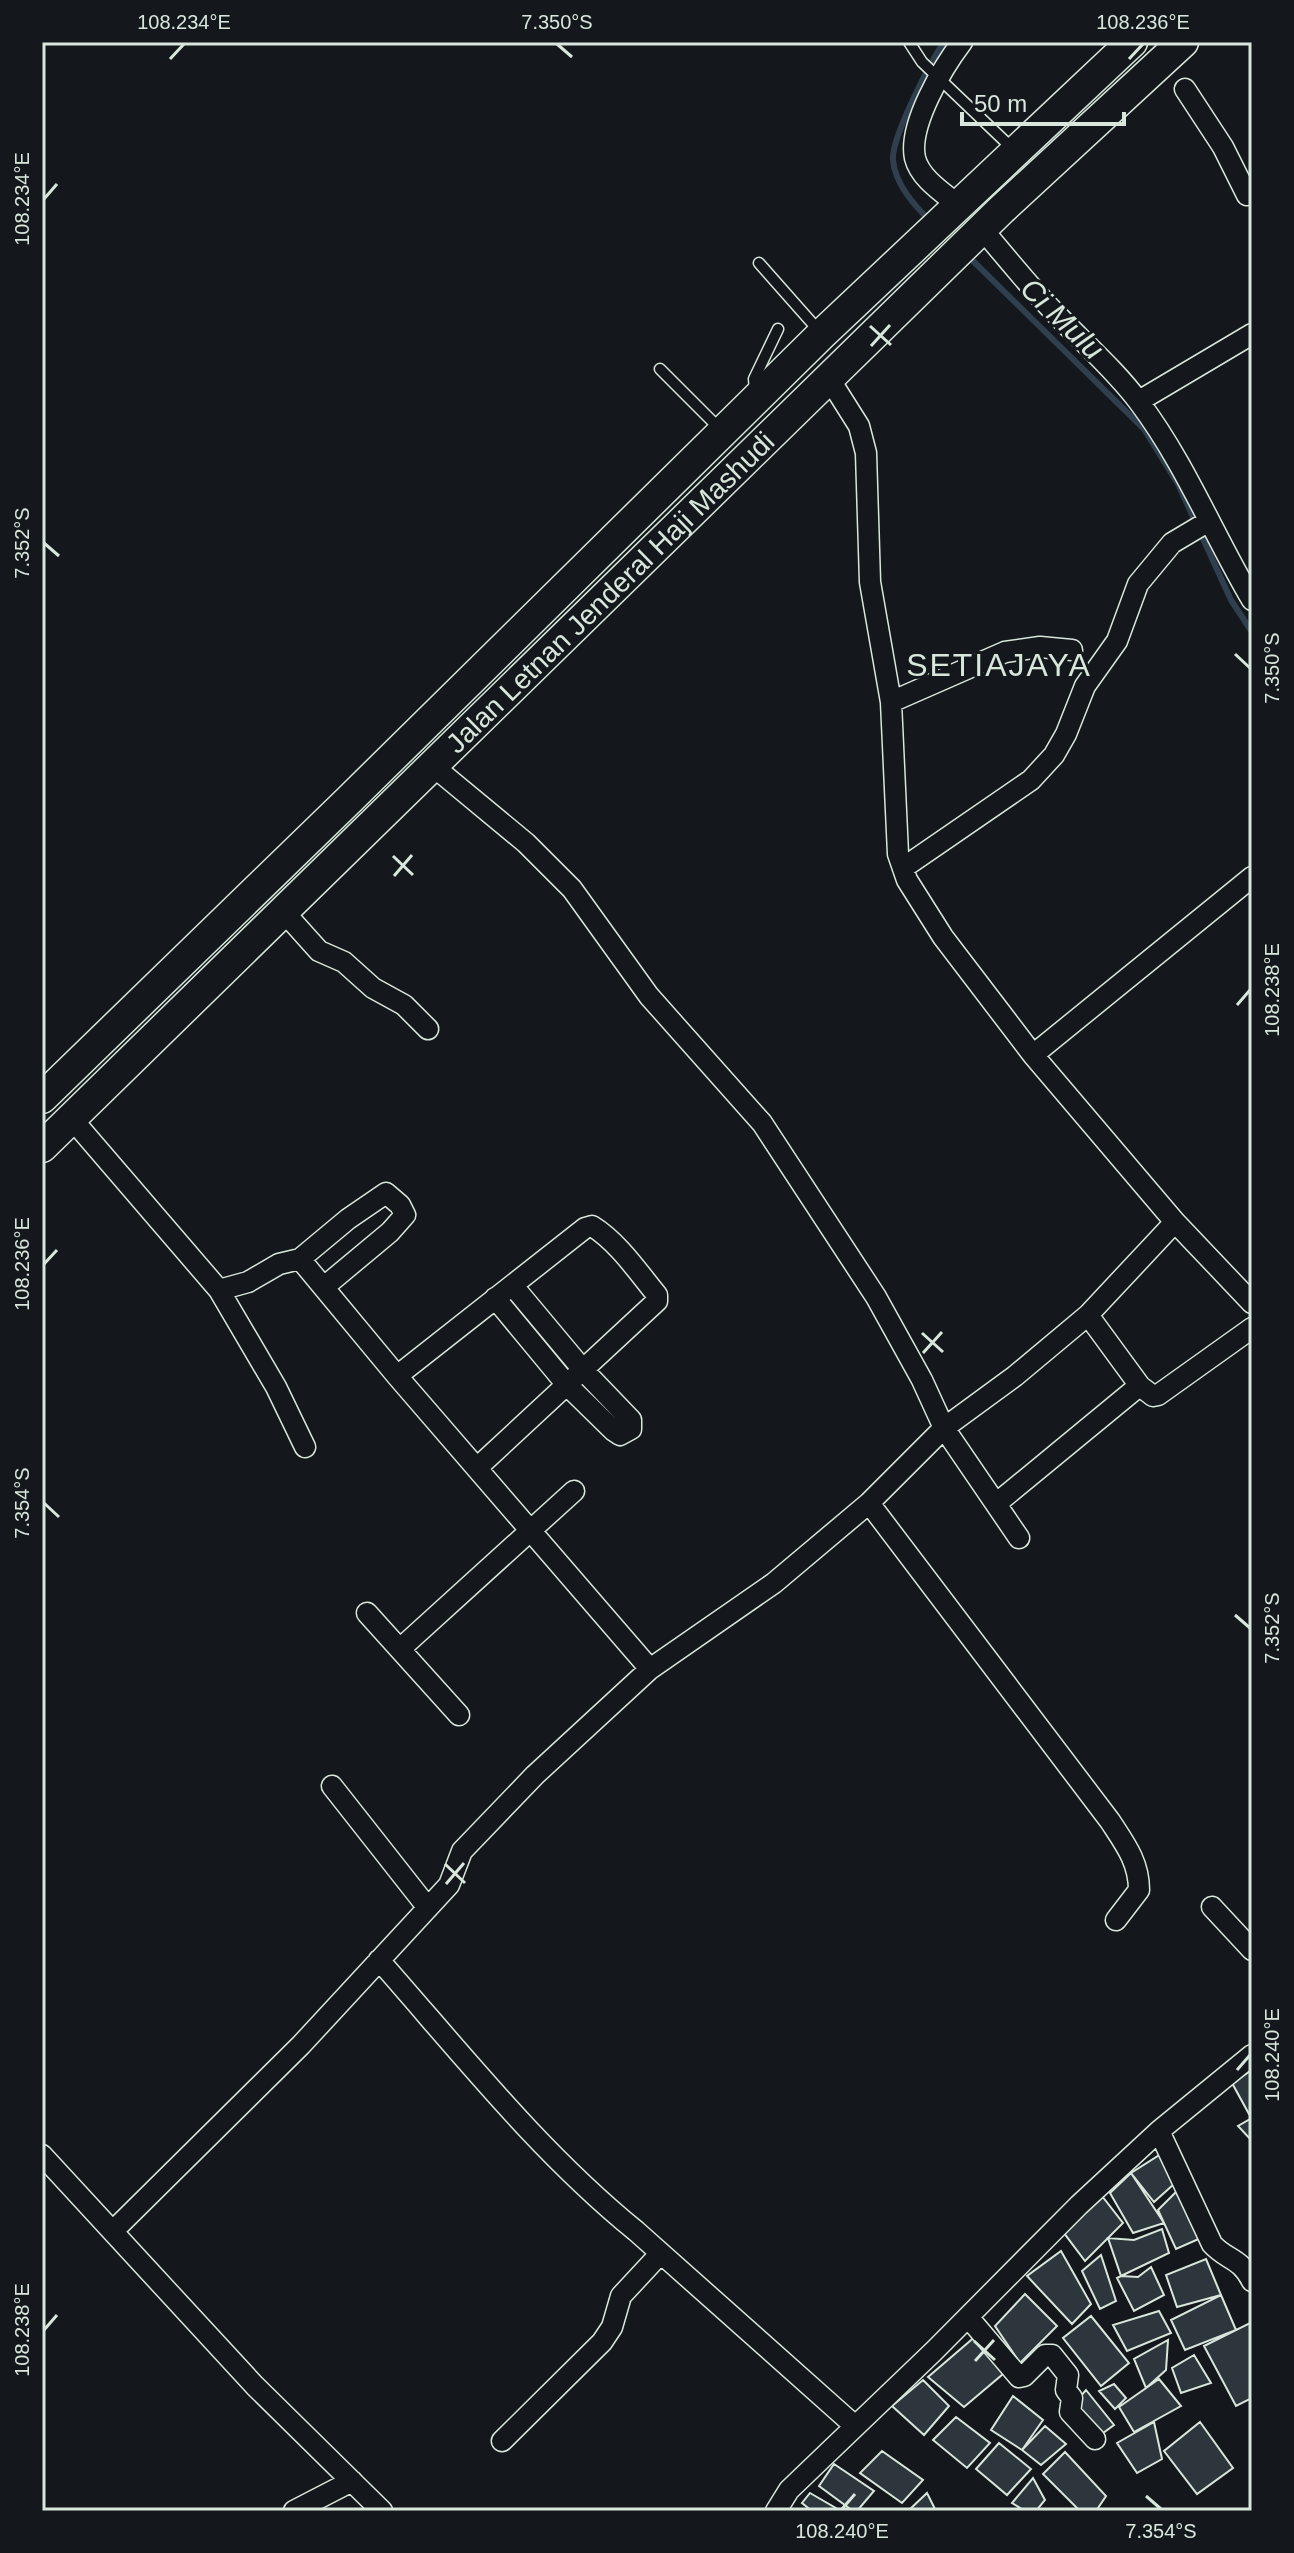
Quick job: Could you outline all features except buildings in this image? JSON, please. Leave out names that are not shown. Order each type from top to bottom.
[{"type":"main road","name":"Jalan Letnan Jenderal Haji Mashudi","points":[[42,1098],[326,823],[758,395],[1132,42]]},
{"type":"main road","name":"Jalan Letnan Jenderal Haji Mashudi","points":[[42,1147],[980,231],[1183,42]]},
{"type":"main road","points":[[1055,114],[1076,140]]},
{"type":"street","points":[[954,207],[916,160],[914,142],[928,97],[941,69],[962,42]]},
{"type":"street","points":[[1185,89],[1223,147],[1250,199]]},
{"type":"street","points":[[980,231],[1139,401],[1183,469],[1199,527],[1252,600]]},
{"type":"street","points":[[1139,401],[1252,334]]},
{"type":"street","points":[[830,380],[864,438],[870,502],[870,582],[891,702],[894,808],[898,854],[903,868],[922,907],[1033,1055],[1175,1222],[1252,1303]]},
{"type":"street","points":[[903,868],[1031,780],[1054,755],[1085,686],[1117,641],[1138,584],[1161,553],[1199,527]]},
{"type":"street","points":[[891,702],[1005,652],[1040,647],[1072,650]]},
{"type":"street","points":[[433,766],[526,843],[572,889],[649,996],[762,1123],[876,1297],[922,1380],[944,1428],[1019,1538]]},
{"type":"street","points":[[1033,1055],[1252,877]]},
{"type":"street","points":[[284,912],[319,951],[344,962],[373,988],[404,1005],[428,1029]]},
{"type":"street","points":[[72,1119],[219,1290],[276,1387],[305,1447]]},
{"type":"street","points":[[219,1290],[248,1282],[279,1264],[300,1259],[348,1219],[386,1193],[400,1205],[405,1215],[390,1232],[324,1287]]},
{"type":"street","points":[[114,2230],[301,2045],[428,1908],[449,1885],[462,1851],[543,1767],[650,1669],[774,1583],[869,1503],[944,1428],[1015,1376],[1088,1315],[1175,1222]]},
{"type":"street","points":[[397,1376],[577,1234],[592,1226],[613,1244],[657,1299],[584,1371],[478,1467]]},
{"type":"street","points":[[300,1259],[650,1669]]},
{"type":"street","points":[[495,1298],[567,1385],[614,1431],[620,1435],[631,1429],[631,1420],[584,1371],[513,1286]]},
{"type":"street","points":[[1088,1315],[1140,1386],[1153,1396],[1252,1328]]},
{"type":"street","points":[[997,1503],[1140,1386]]},
{"type":"street","points":[[400,1649],[574,1491]]},
{"type":"street","points":[[869,1503],[1130,1851],[1136,1864],[1139,1890],[1116,1920]]},
{"type":"street","points":[[367,1613],[459,1715]]},
{"type":"street","points":[[332,1786],[428,1908]]},
{"type":"street","points":[[1212,1907],[1252,1950]]},
{"type":"street","points":[[379,1960],[539,2142],[607,2210],[855,2426]]},
{"type":"street","points":[[776,2511],[789,2490],[1079,2205],[1159,2131],[1252,2055]]},
{"type":"street","points":[[1159,2131],[1212,2244],[1218,2251],[1235,2259],[1252,2281]]},
{"type":"street","points":[[46,2167],[114,2230],[255,2386],[382,2511]]},
{"type":"street","points":[[502,2441],[602,2342],[612,2327],[621,2296],[660,2254]]},
{"type":"street","points":[[968,2317],[1019,2377],[1024,2376],[1045,2355],[1052,2355],[1068,2375],[1066,2390],[1072,2398],[1070,2412],[1095,2439]]},
{"type":"street","points":[[294,2511],[352,2481]]},
{"type":"lane","points":[[909,42],[922,62],[1015,150]]},
{"type":"lane","points":[[759,263],[822,334]]},
{"type":"lane","points":[[758,395],[754,389],[754,379],[778,329]]},
{"type":"lane","points":[[660,369],[722,431]]},
{"type":"waterway","name":"Ci Mulu","points":[[931,222],[901,186],[893,160],[905,118],[944,42]]},
{"type":"waterway","name":"Ci Mulu","points":[[966,254],[1144,429],[1178,484],[1231,600],[1252,632]]},
{"type":"district","name":"SETIAJAYA","points":[[999,665]]}]
